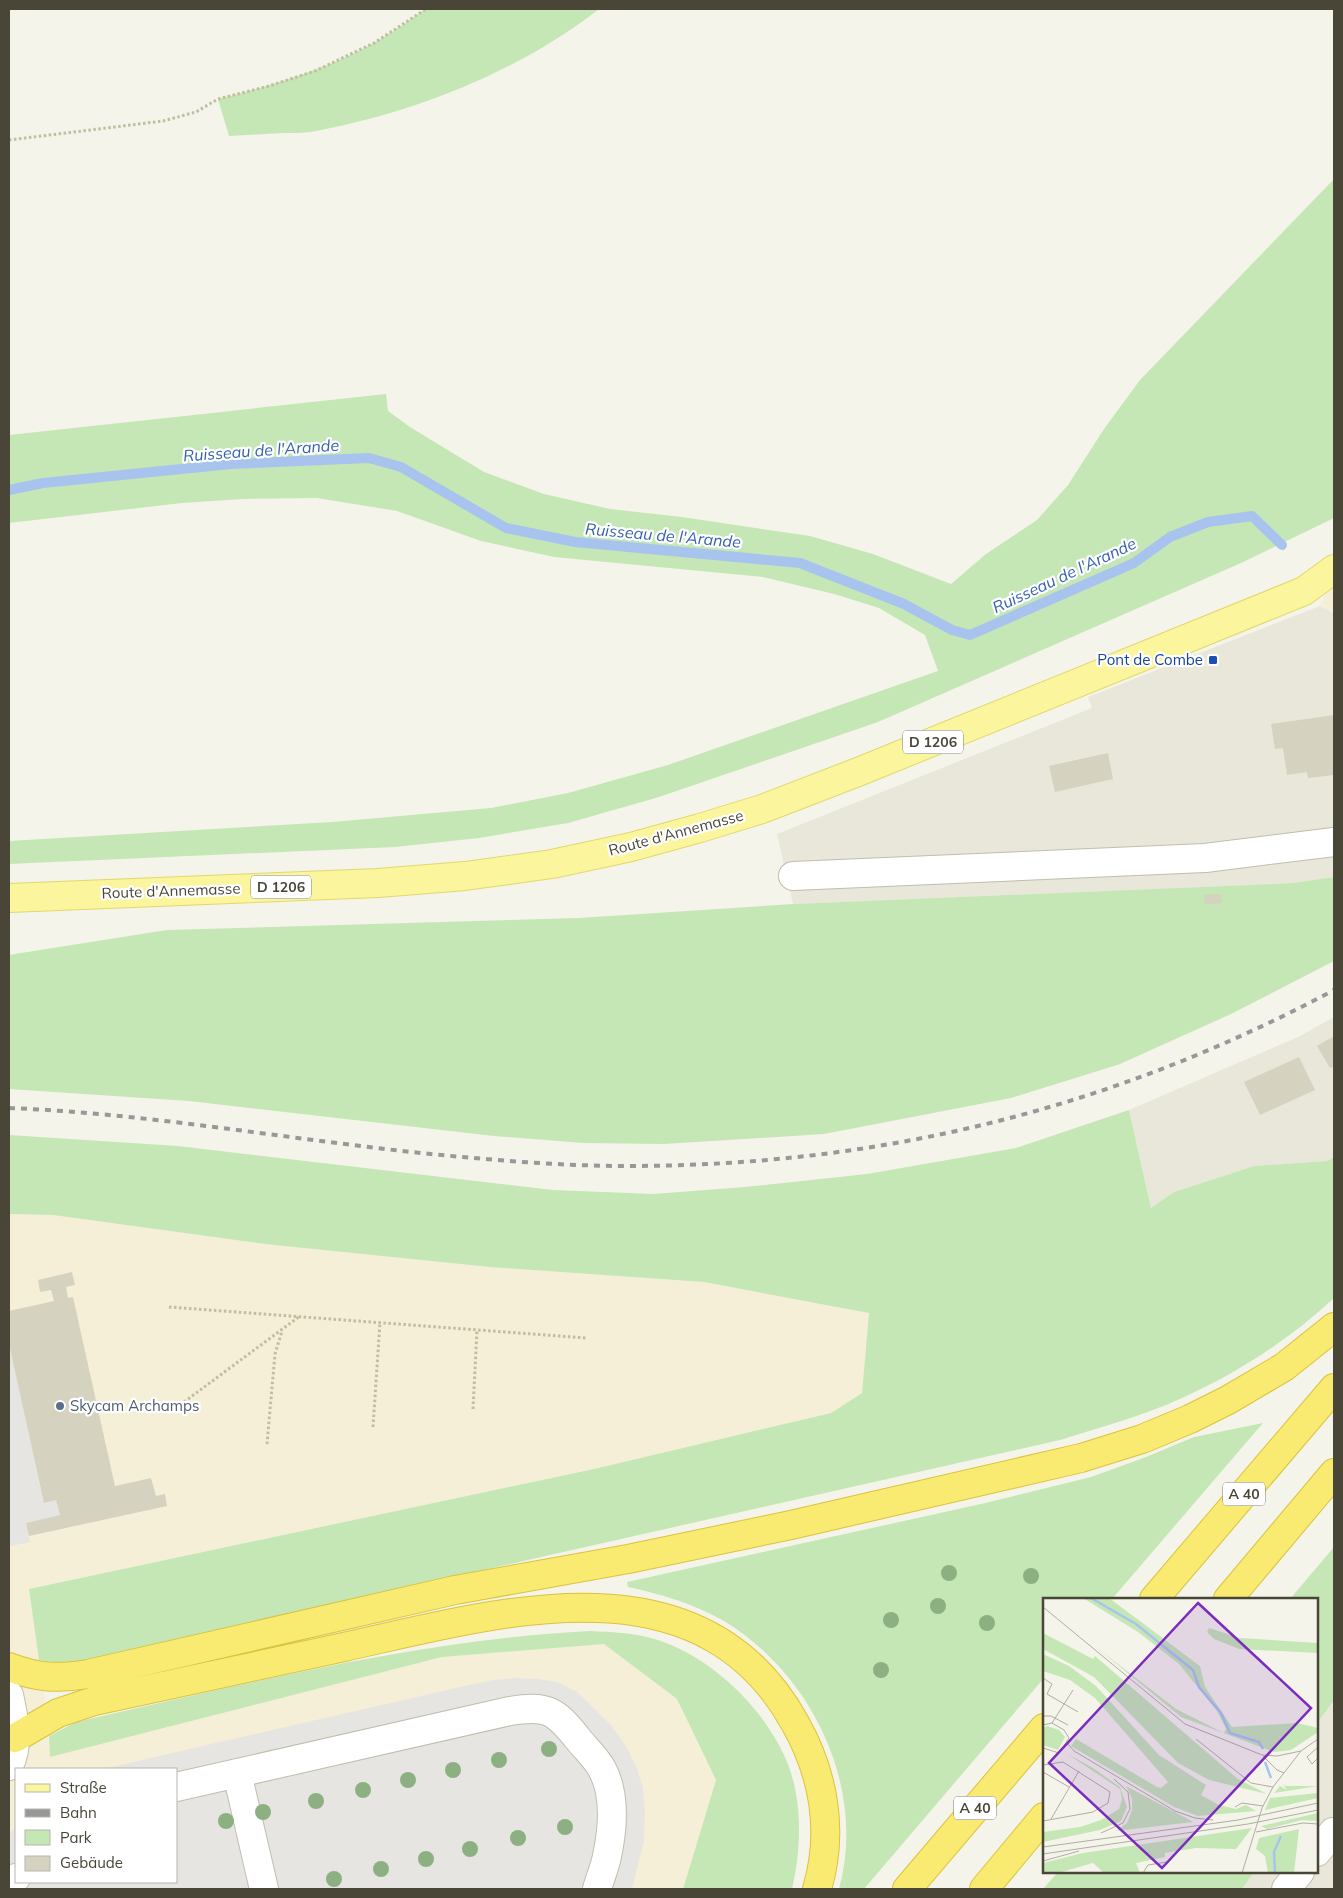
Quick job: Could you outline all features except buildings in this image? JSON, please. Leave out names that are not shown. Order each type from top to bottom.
[{"type":"highway","points":[[9,1667],[27,1674],[48,1678],[66,1678],[88,1674],[455,1590],[628,1559],[790,1525],[1082,1458],[1142,1439],[1190,1419],[1228,1400],[1284,1367],[1334,1327]]},
{"type":"highway","name":"A 40","points":[[1155,1598],[1334,1388]]},
{"type":"highway","points":[[1229,1598],[1334,1473]]},
{"type":"highway","points":[[15,1738],[58,1713],[94,1701],[483,1616],[556,1608],[643,1612],[672,1619],[701,1631],[728,1647],[754,1667],[789,1712],[803,1737],[815,1765],[821,1788],[825,1845],[817,1889]]},
{"type":"highway","name":"A 40","points":[[907,1889],[1043,1729]]},
{"type":"highway","points":[[984,1889],[1043,1819]]},
{"type":"main road","name":"Route d'Annemasse","points":[[9,898],[378,883],[464,876],[552,864],[631,847],[700,828],[788,799],[1304,591],[1334,569]]},
{"type":"main road","name":"Route d'Annemasse","points":[[1304,591],[1334,589]]},
{"type":"street","points":[[792,876],[1205,858],[1334,842]]},
{"type":"street","points":[[9,1695],[14,1719],[15,1738],[13,1757],[9,1766]]},
{"type":"street","points":[[178,1787],[528,1708],[546,1709],[561,1720],[602,1770],[609,1786],[612,1807],[607,1857],[597,1889]]},
{"type":"street","points":[[237,1773],[264,1889]]},
{"type":"street","points":[[1286,1889],[1299,1873]]},
{"type":"path","points":[[9,140],[163,121],[196,112],[218,100],[315,71],[374,43],[426,9]]},
{"type":"path","points":[[169,1307],[586,1338]]},
{"type":"path","points":[[180,1404],[300,1316]]},
{"type":"path","points":[[373,1427],[380,1322]]},
{"type":"path","points":[[267,1444],[275,1354],[282,1330]]},
{"type":"path","points":[[473,1410],[477,1330]]},
{"type":"shaded area","points":[[1334,574],[1334,613],[1320,606]]},
{"type":"shaded area","points":[[1320,606],[1334,613],[1334,877],[1293,883],[793,904],[777,834],[1092,708],[1088,697]]},
{"type":"shaded area","points":[[1334,1017],[1334,1157],[1327,1161],[1254,1166],[1174,1192],[1151,1208],[1129,1110],[1298,1037]]},
{"type":"shaded area","points":[[9,1214],[53,1215],[265,1244],[490,1267],[704,1282],[869,1312],[862,1393],[831,1413],[594,1469],[29,1589],[45,1699],[50,1757],[442,1657],[604,1644],[677,1699],[716,1780],[683,1889],[9,1889]]},
{"type":"shaded area","points":[[9,1344],[44,1503],[56,1500],[60,1515],[26,1523],[30,1542],[10,1546],[9,1545]]},
{"type":"shaded area","points":[[515,1678],[539,1679],[560,1683],[577,1692],[611,1725],[626,1746],[636,1766],[643,1787],[645,1811],[644,1840],[632,1889],[9,1889],[9,1834],[15,1828],[15,1883],[178,1883],[178,1768],[107,1768],[493,1680]]},
{"type":"shaded area","points":[[1334,1702],[1334,1889],[1242,1889],[1253,1873],[1318,1873],[1318,1722]]},
{"type":"green space","points":[[426,9],[599,9],[535,52],[501,70],[428,101],[353,123],[316,131],[229,136],[218,99],[278,83],[355,53],[381,39]]},
{"type":"green space","points":[[1334,179],[1334,518],[1241,563],[878,722],[659,797],[568,823],[479,838],[395,847],[9,864],[9,841],[332,822],[491,808],[568,793],[668,765],[938,671],[925,635],[879,608],[834,594],[763,577],[554,557],[481,541],[397,511],[317,498],[243,499],[182,503],[9,523],[9,435],[386,394],[388,411],[410,427],[484,472],[544,494],[610,509],[682,517],[810,536],[873,554],[951,584],[986,554],[1037,520],[1068,485],[1104,429],[1140,380]]},
{"type":"green space","points":[[1334,877],[1334,961],[1231,1014],[1120,1064],[1011,1098],[824,1134],[664,1144],[583,1143],[494,1136],[189,1101],[9,1089],[9,955],[21,953],[167,930],[579,918],[793,904],[1293,883]]},
{"type":"green space","points":[[1129,1110],[1151,1208],[1174,1192],[1254,1166],[1327,1161],[1334,1157],[1334,1298],[1281,1341],[1223,1378],[1152,1410],[1060,1440],[67,1664],[39,1660],[29,1589],[594,1469],[831,1413],[862,1393],[869,1313],[704,1282],[490,1267],[265,1244],[53,1215],[9,1214],[9,1135],[178,1146],[553,1190],[653,1194],[745,1187],[867,1174],[1016,1148]]},
{"type":"green space","points":[[1263,1423],[1113,1598],[1043,1598],[1043,1679],[864,1889],[839,1889],[846,1851],[845,1812],[838,1774],[825,1737],[806,1702],[783,1671],[755,1644],[724,1621],[677,1600],[628,1587],[627,1582],[981,1504],[1091,1477],[1194,1437]]},
{"type":"green space","points":[[1334,1547],[1334,1701],[1318,1722],[1318,1598],[1291,1598]]},
{"type":"green space","points":[[590,1631],[616,1632],[641,1636],[658,1640],[677,1648],[696,1658],[732,1685],[762,1718],[784,1755],[795,1787],[798,1804],[798,1856],[792,1889],[683,1889],[716,1780],[677,1699],[604,1644],[442,1657],[50,1757],[49,1736],[76,1722],[267,1679],[396,1654],[525,1636]]},
{"type":"green space","points":[[1057,1873],[1253,1873],[1242,1889],[1043,1889]]},
{"type":"waterway","name":"Ruisseau de l'Arande","points":[[9,490],[43,483],[231,464],[369,458],[401,467],[506,528],[575,542],[800,563],[904,604],[952,630],[970,635],[1134,563],[1170,537],[1208,522],[1252,516],[1282,545]]},
{"type":"railway","points":[[9,1108],[123,1116],[350,1145],[483,1159],[545,1163],[627,1166],[721,1163],[813,1155],[903,1142],[992,1123],[1079,1098],[1165,1068],[1250,1032],[1334,990]]},
{"type":"place","name":"Pont de Combe","points":[[1213,660]]},
{"type":"place","name":"Skycam Archamps","points":[[60,1406]]}]
